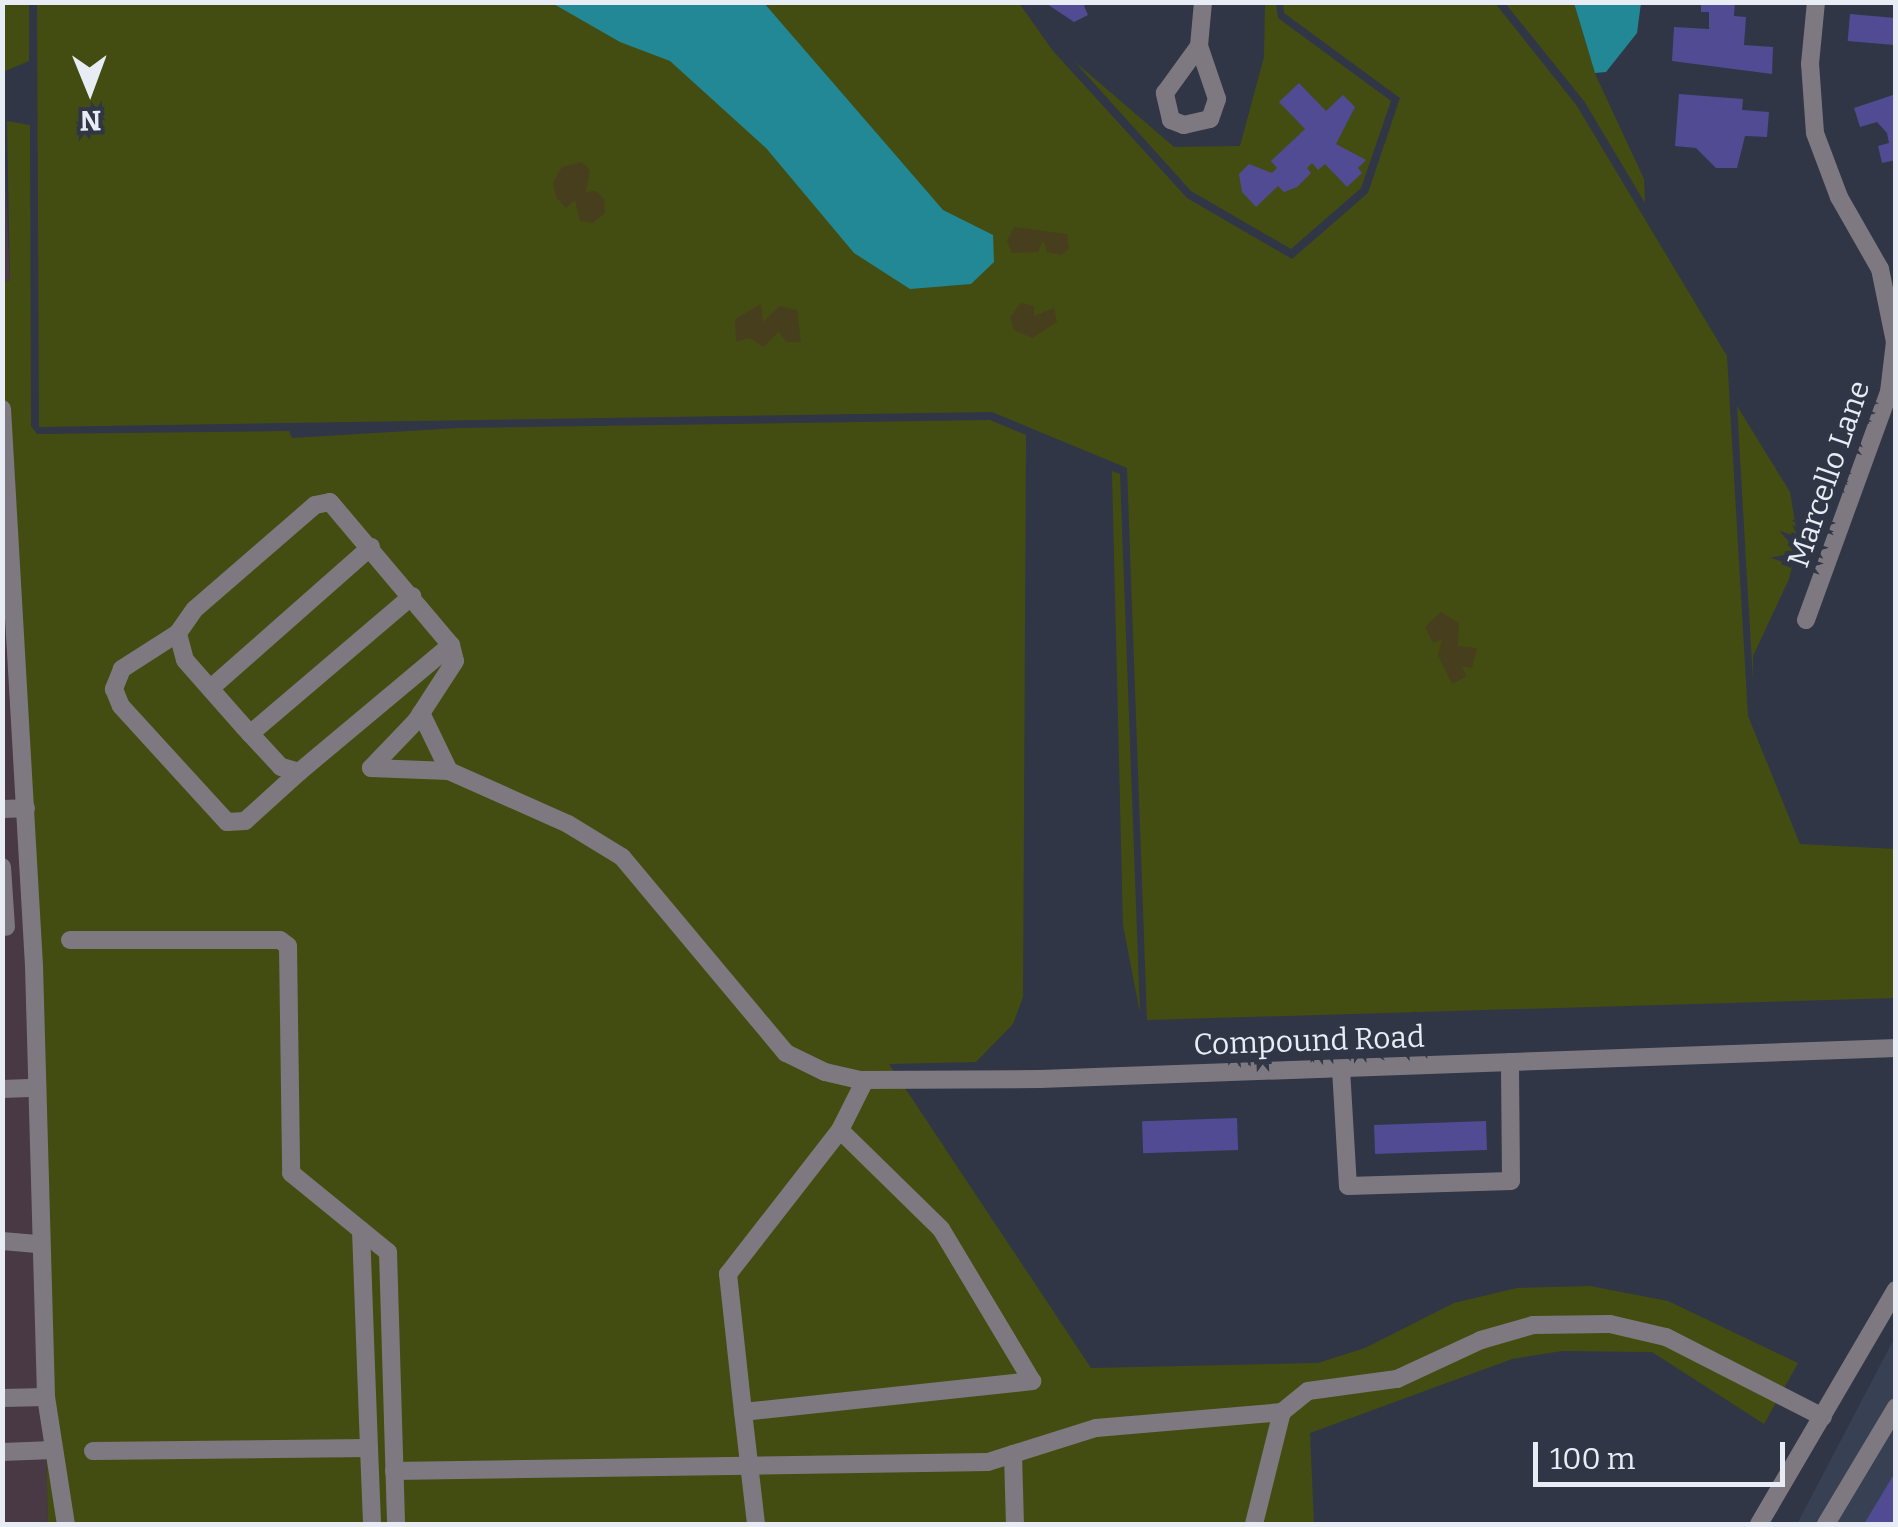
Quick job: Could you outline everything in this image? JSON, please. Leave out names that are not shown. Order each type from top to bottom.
[{"type":"street","points":[[1198,46],[1203,2]]},
{"type":"street","name":"Marcello Lane","points":[[1806,620],[1890,392],[1895,342],[1880,269],[1839,198],[1815,133],[1810,64],[1816,2]]},
{"type":"street","points":[[2,409],[12,729],[26,808],[32,925],[46,1397],[66,1524]]},
{"type":"street","points":[[422,713],[450,771],[372,768],[422,713],[455,660],[451,645],[330,502],[315,506],[195,609],[178,633],[122,669],[114,689],[121,706],[227,822],[245,821],[451,645]]},
{"type":"street","points":[[212,687],[371,546]]},
{"type":"street","points":[[250,734],[412,596]]},
{"type":"street","points":[[178,633],[185,660],[281,767],[300,772]]},
{"type":"street","name":"Compound Road","points":[[450,771],[568,824],[622,857],[659,894],[748,1012],[786,1053],[825,1072],[865,1080],[1896,1048]]},
{"type":"street","points":[[2,809],[26,808]]},
{"type":"street","points":[[2,866],[4,927],[32,925]]},
{"type":"street","points":[[70,940],[280,940],[288,946],[291,1173],[388,1252],[396,1524]]},
{"type":"street","points":[[1341,1068],[1348,1186],[1512,1181],[1510,1062]]},
{"type":"street","points":[[756,1524],[753,1466],[742,1412],[728,1274],[840,1130],[865,1080]]},
{"type":"street","points":[[2,1089],[36,1088]]},
{"type":"street","points":[[742,1412],[1032,1381],[940,1229],[840,1130]]},
{"type":"street","points":[[361,1230],[372,1524]]},
{"type":"street","points":[[2,1241],[40,1244]]},
{"type":"street","points":[[1759,1524],[1896,1290]]},
{"type":"street","points":[[394,1471],[988,1462],[1096,1428],[1282,1412],[1308,1391],[1397,1379],[1481,1340],[1534,1325],[1572,1324],[1666,1337],[1822,1416]]},
{"type":"street","points":[[2,1398],[46,1397]]},
{"type":"street","points":[[1826,1524],[1896,1408]]},
{"type":"street","points":[[1254,1524],[1282,1412]]},
{"type":"street","points":[[94,1451],[370,1448]]},
{"type":"street","points":[[2,1452],[53,1450]]},
{"type":"street","points":[[1013,1454],[1015,1524]]},
{"type":"shaded area","points":[[2,96],[10,282],[2,282]]},
{"type":"shaded area","points":[[2,470],[27,709],[48,1524],[2,1524]]},
{"type":"shaded area","points":[[1895,1337],[1895,1524],[1797,1524]]},
{"type":"green space","points":[[3,2],[29,3],[29,61],[3,72]]},
{"type":"green space","points":[[37,3],[1019,3],[1053,51],[1187,198],[1292,259],[1368,193],[1400,98],[1284,13],[1283,3],[1495,3],[1577,106],[1727,356],[1748,716],[1800,844],[1895,849],[1895,998],[1147,1020],[1127,468],[992,412],[39,427]]},
{"type":"green space","points":[[1265,3],[1276,3],[1278,18],[1391,101],[1361,188],[1291,249],[1191,191],[1074,61],[1174,147],[1240,146],[1264,57]]},
{"type":"green space","points":[[1505,3],[1574,3],[1596,76],[1644,179],[1645,203],[1584,101]]},
{"type":"green space","points":[[7,121],[30,125],[31,426],[37,434],[289,431],[292,438],[459,428],[990,420],[1026,435],[1023,997],[1013,1024],[976,1062],[889,1064],[1091,1368],[1318,1363],[1365,1348],[1454,1303],[1517,1288],[1590,1286],[1668,1301],[1798,1363],[1764,1424],[1652,1352],[1562,1351],[1512,1359],[1310,1433],[1314,1524],[48,1524],[27,709],[3,470],[2,282],[10,281]]},
{"type":"green space","points":[[1737,406],[1790,492],[1798,540],[1789,579],[1753,656],[1753,681]]},
{"type":"green space","points":[[1112,471],[1120,474],[1140,1013],[1123,925]]},
{"type":"sand","points":[[581,162],[590,170],[586,192],[596,191],[604,199],[605,213],[593,223],[580,221],[575,200],[566,208],[556,197],[553,182],[562,167]]},
{"type":"sand","points":[[1014,227],[1067,234],[1069,248],[1062,255],[1047,252],[1043,240],[1038,252],[1012,253],[1007,241]]},
{"type":"sand","points":[[1021,303],[1034,306],[1034,316],[1054,308],[1057,322],[1032,338],[1014,330],[1010,317]]},
{"type":"sand","points":[[761,304],[763,322],[779,306],[797,310],[801,342],[786,342],[779,332],[763,347],[750,338],[736,342],[735,319]]},
{"type":"sand","points":[[1441,612],[1459,623],[1458,646],[1477,648],[1472,668],[1461,666],[1467,676],[1452,684],[1438,655],[1442,639],[1433,643],[1425,627]]},
{"type":"water","points":[[552,3],[764,3],[943,210],[993,235],[994,262],[971,284],[910,289],[854,253],[766,148],[670,61],[620,42]]},
{"type":"water","points":[[1574,3],[1641,3],[1637,33],[1606,72],[1595,73]]},
{"type":"building","points":[[1044,2],[1091,2],[1084,6],[1088,15],[1074,22]]},
{"type":"building","points":[[1701,2],[1735,2],[1734,16],[1746,17],[1744,45],[1773,47],[1772,74],[1672,61],[1674,27],[1709,29],[1709,12],[1701,12]]},
{"type":"building","points":[[1850,14],[1896,18],[1893,45],[1848,41]]},
{"type":"building","points":[[1299,83],[1326,111],[1343,95],[1355,107],[1336,144],[1366,160],[1358,168],[1362,173],[1347,187],[1325,164],[1318,170],[1312,163],[1307,168],[1311,173],[1297,187],[1284,192],[1278,186],[1256,207],[1242,192],[1239,174],[1249,164],[1272,173],[1277,168],[1271,161],[1305,129],[1279,102]]},
{"type":"building","points":[[1679,94],[1743,99],[1742,110],[1769,112],[1767,137],[1745,136],[1737,168],[1716,168],[1696,148],[1675,146]]},
{"type":"building","points":[[1896,94],[1896,160],[1882,163],[1878,146],[1889,143],[1887,133],[1877,122],[1860,127],[1854,108]]},
{"type":"building","points":[[1237,1118],[1238,1150],[1143,1153],[1142,1121]]},
{"type":"building","points":[[1486,1121],[1487,1150],[1375,1154],[1374,1125]]},
{"type":"building","points":[[1896,1471],[1896,1524],[1864,1524]]}]
